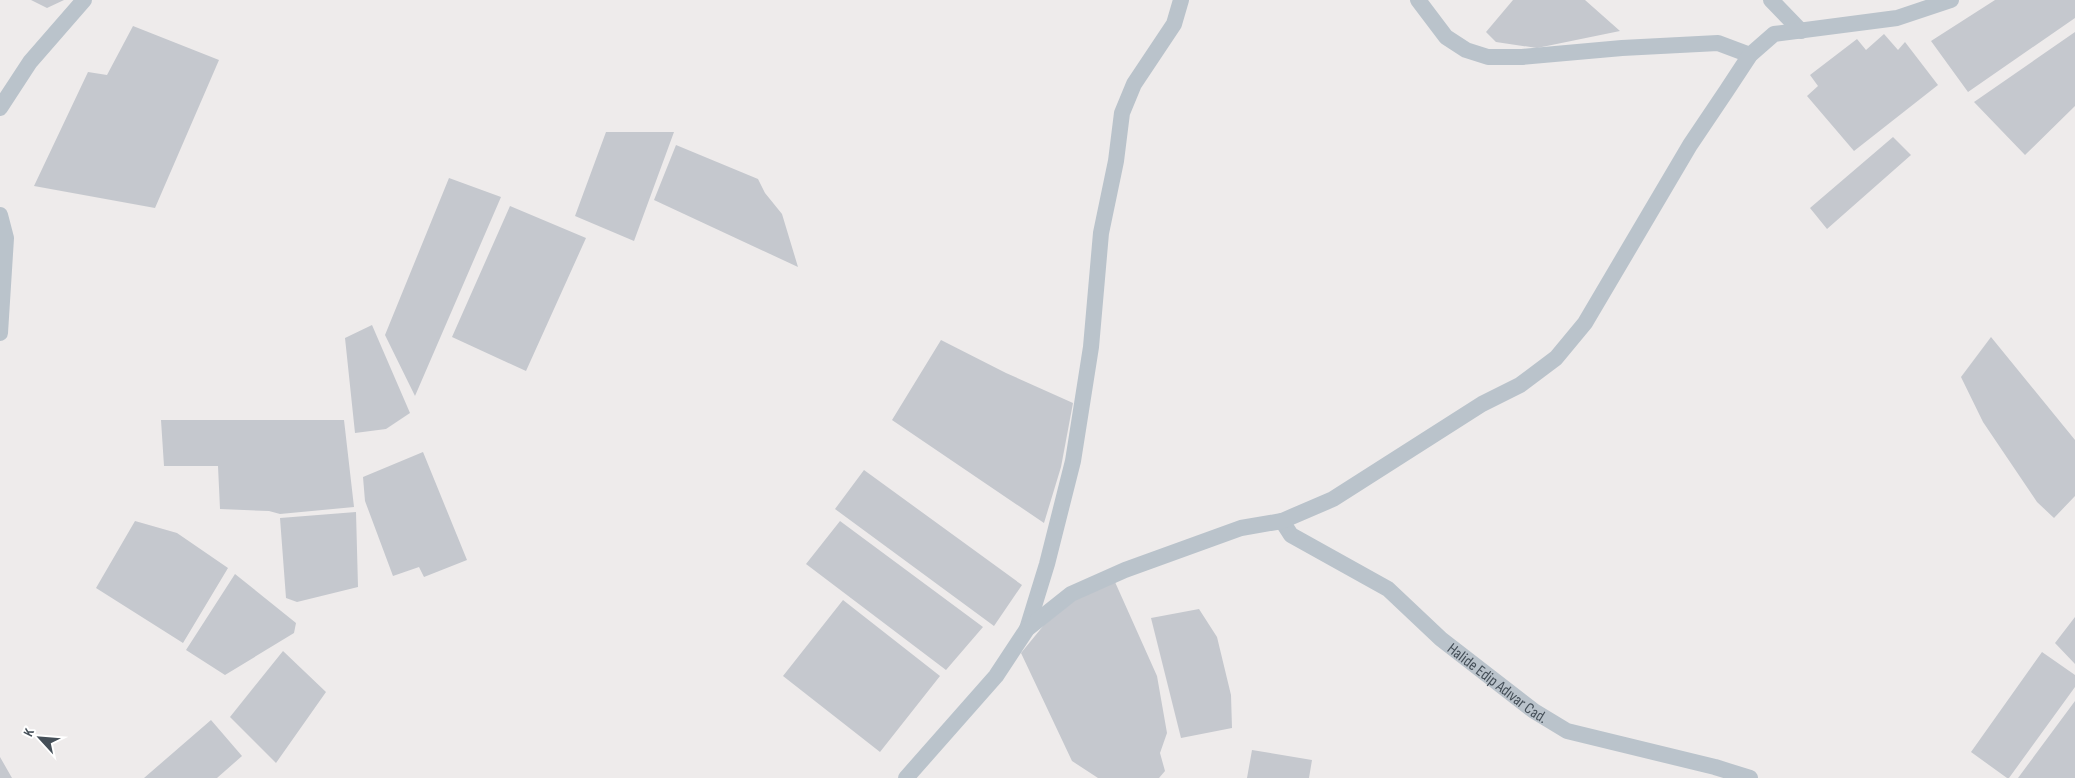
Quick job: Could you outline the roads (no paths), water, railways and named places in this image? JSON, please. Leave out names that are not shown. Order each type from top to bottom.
[{"type":"street","points":[[0,108],[30,62],[84,0]]},
{"type":"street","points":[[906,778],[996,676],[1027,629],[1047,564],[1073,461],[1091,347],[1101,233],[1116,161],[1122,113],[1134,84],[1174,24],[1181,0]]},
{"type":"street","points":[[1418,0],[1446,37],[1466,50],[1488,57],[1522,57],[1718,42],[1750,55]]},
{"type":"street","points":[[1771,0],[1801,31]]},
{"type":"street","points":[[1027,629],[1071,594],[1125,570],[1240,528],[1282,521],[1333,499],[1482,404],[1520,385],[1556,358],[1586,323],[1690,145],[1750,55],[1774,34],[1897,18],[1951,0]]},
{"type":"street","points":[[0,215],[6,238],[0,333]]},
{"type":"street","name":"Halide Edip Adıvar Cad.","points":[[1282,521],[1291,535],[1388,589],[1441,639],[1534,711],[1567,731],[1715,767],[1750,778]]}]
